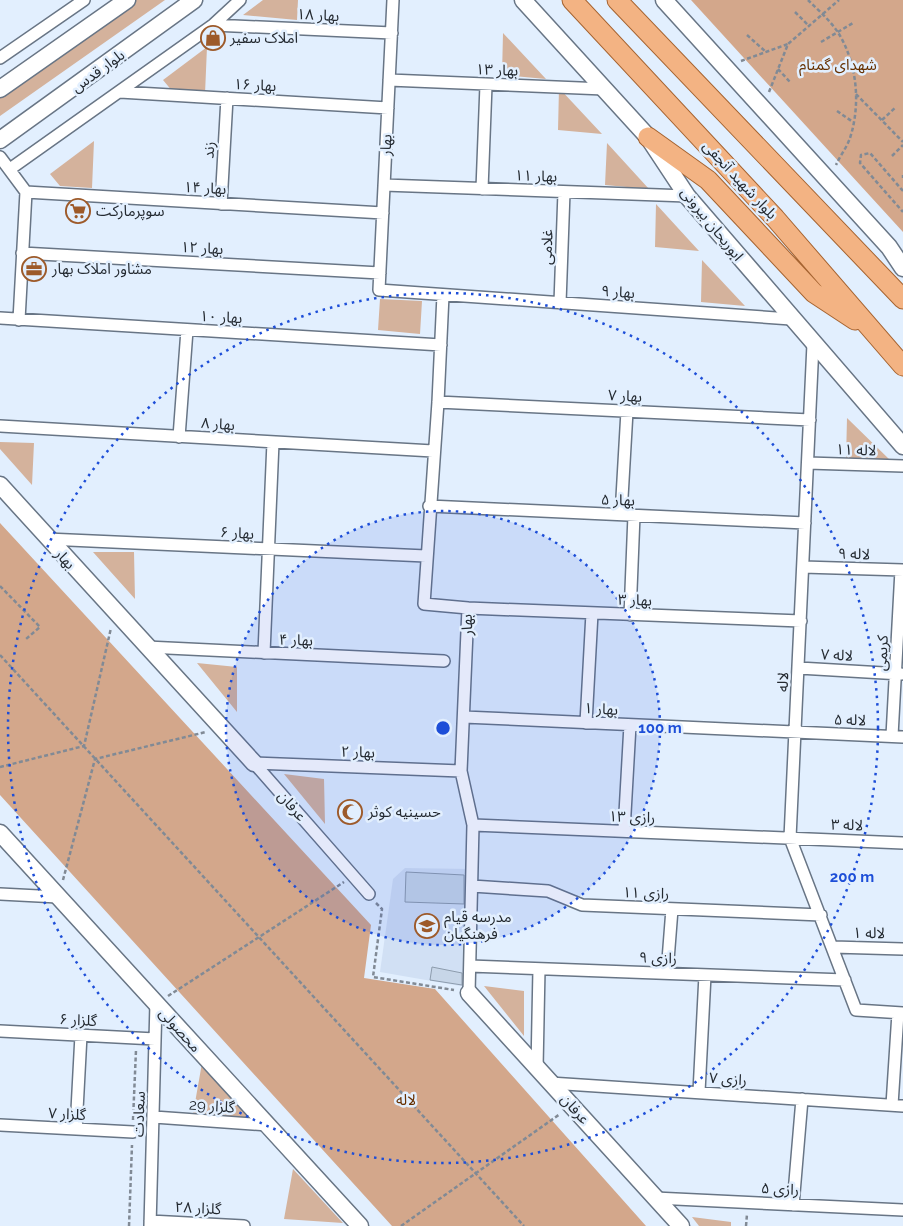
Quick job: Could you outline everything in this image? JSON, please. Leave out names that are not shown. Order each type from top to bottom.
[{"type":"main road","name":"بلوار شهید آنجفی","points":[[572,0],[776,218],[903,366]]},
{"type":"main road","points":[[617,0],[903,299]]},
{"type":"main road","points":[[648,137],[708,180],[814,294],[875,333]]},
{"type":"street","points":[[0,58],[84,0]]},
{"type":"street","points":[[0,89],[127,0]]},
{"type":"street","name":"بلوار قدس","points":[[0,140],[194,0]]},
{"type":"street","points":[[10,169],[212,25],[240,0]]},
{"type":"street","name":"بهار","points":[[379,290],[393,0]]},
{"type":"street","name":"ابوریحان بیرونی","points":[[523,0],[648,137],[687,196],[790,318],[903,446]]},
{"type":"street","points":[[664,0],[888,247],[903,268]]},
{"type":"street","name":"بهار ۱۸","points":[[212,25],[392,33]]},
{"type":"street","name":"بهار ۱۳","points":[[389,80],[604,89]]},
{"type":"street","points":[[482,189],[486,85]]},
{"type":"street","name":"بهار ۱۶","points":[[120,92],[388,108]]},
{"type":"street","name":"زند","points":[[221,204],[226,98]]},
{"type":"street","points":[[0,157],[26,192],[18,320]]},
{"type":"street","name":"بهار ۱۱","points":[[384,185],[687,196]]},
{"type":"street","name":"بهار ۱۴","points":[[26,192],[383,213]]},
{"type":"street","name":"غلامی","points":[[560,303],[564,192]]},
{"type":"street","name":"بهار ۱۲","points":[[22,253],[380,273]]},
{"type":"street","name":"بهار ۹","points":[[379,290],[790,318]]},
{"type":"street","name":"بهار","points":[[443,295],[438,402],[424,604],[468,608],[461,771],[473,825],[469,993]]},
{"type":"street","name":"بهار ۱۰","points":[[0,318],[441,345]]},
{"type":"street","points":[[179,437],[187,330]]},
{"type":"street","name":"لاله","points":[[813,344],[790,838],[856,1010],[900,1013]]},
{"type":"street","name":"بهار ۷","points":[[438,402],[810,420]]},
{"type":"street","points":[[621,515],[627,411]]},
{"type":"street","name":"بهار ۸","points":[[0,426],[434,451]]},
{"type":"street","points":[[264,653],[273,442]]},
{"type":"street","name":"لاله ۱۱","points":[[808,463],[903,466]]},
{"type":"street","name":"بهار","points":[[0,485],[47,539],[254,763]]},
{"type":"street","name":"بهار ۵","points":[[430,506],[805,523]]},
{"type":"street","points":[[630,615],[634,515]]},
{"type":"street","name":"بهار ۶","points":[[47,539],[426,556]]},
{"type":"street","name":"لاله ۹","points":[[803,567],[902,570]]},
{"type":"street","name":"کریمی","points":[[898,737],[902,570]]},
{"type":"street","name":"بهار ۳","points":[[468,608],[800,621]]},
{"type":"street","points":[[586,723],[592,613]]},
{"type":"street","name":"بهار ۴","points":[[147,647],[444,661]]},
{"type":"street","name":"لاله ۷","points":[[799,668],[899,674]]},
{"type":"street","name":"بهار ۱","points":[[464,717],[796,733]]},
{"type":"street","points":[[624,831],[630,725]]},
{"type":"street","name":"لاله ۵","points":[[796,733],[898,737]]},
{"type":"street","name":"بهار ۲","points":[[254,763],[461,771]]},
{"type":"street","name":"عرفان","points":[[254,763],[368,894]]},
{"type":"street","name":"رازی ۱۳","points":[[473,825],[790,838]]},
{"type":"street","name":"محصولی","points":[[0,833],[360,1226]]},
{"type":"street","name":"لاله ۳","points":[[790,838],[903,843]]},
{"type":"street","name":"رازی ۱۱","points":[[472,886],[548,891],[582,905],[821,915]]},
{"type":"street","points":[[0,894],[58,897]]},
{"type":"street","points":[[667,973],[672,909]]},
{"type":"street","name":"لاله ۱","points":[[833,947],[903,949]]},
{"type":"street","name":"رازی ۹","points":[[470,966],[846,980]]},
{"type":"street","points":[[537,1068],[539,969]]},
{"type":"street","points":[[698,1092],[705,975]]},
{"type":"street","name":"عرفان","points":[[469,993],[680,1226]]},
{"type":"street","name":"سعادت","points":[[150,1223],[156,1004]]},
{"type":"street","points":[[898,1106],[900,1013]]},
{"type":"street","name":"گلزار ۶","points":[[0,1031],[155,1039]]},
{"type":"street","points":[[76,1129],[81,1035]]},
{"type":"street","name":"رازی ۷","points":[[550,1083],[898,1106]]},
{"type":"street","points":[[793,1205],[802,1099]]},
{"type":"street","name":"گلزار 29","points":[[154,1117],[268,1125]]},
{"type":"street","name":"گلزار ۷","points":[[0,1125],[133,1132]]},
{"type":"street","name":"رازی ۵","points":[[655,1198],[903,1210]]},
{"type":"street","name":"گلزار ۲۸","points":[[150,1223],[244,1226]]},
{"type":"path","points":[[808,0],[838,33],[850,57],[856,94],[853,122],[850,138],[836,165]]},
{"type":"path","points":[[741,61],[788,44],[840,0]]},
{"type":"path","points":[[795,12],[809,26]]},
{"type":"path","points":[[821,42],[853,23]]},
{"type":"path","points":[[747,35],[766,52]]},
{"type":"path","points":[[769,92],[788,44]]},
{"type":"path","points":[[778,69],[790,82]]},
{"type":"path","points":[[856,94],[903,143],[892,156]]},
{"type":"path","points":[[882,120],[896,108]]},
{"type":"path","points":[[837,111],[853,122]]},
{"type":"path","points":[[903,191],[870,153],[861,155],[860,163],[903,212]]},
{"type":"path","points":[[0,586],[40,627],[26,638]]},
{"type":"path","points":[[84,746],[115,612]]},
{"type":"path","points":[[0,655],[524,1226]]},
{"type":"path","points":[[95,759],[222,728]]},
{"type":"path","points":[[0,767],[84,746]]},
{"type":"path","points":[[58,897],[95,759]]},
{"type":"path","points":[[156,1004],[352,876]]},
{"type":"path","points":[[368,894],[382,909],[372,977],[469,993]]},
{"type":"path","points":[[401,1226],[571,1106]]},
{"type":"shaded area","points":[[136,0],[165,0],[0,116],[0,94]]},
{"type":"shaded area","points":[[263,0],[298,0],[297,20],[243,15]]},
{"type":"shaded area","points":[[503,33],[546,79],[502,75]]},
{"type":"shaded area","points":[[207,47],[205,94],[173,92],[163,80]]},
{"type":"shaded area","points":[[559,88],[602,134],[558,130]]},
{"type":"shaded area","points":[[94,141],[92,188],[60,186],[50,174]]},
{"type":"shaded area","points":[[607,143],[649,189],[605,185]]},
{"type":"shaded area","points":[[656,204],[699,251],[655,247]]},
{"type":"shaded area","points":[[702,260],[745,306],[701,302]]},
{"type":"shaded area","points":[[380,299],[422,301],[420,334],[378,330]]},
{"type":"shaded area","points":[[847,418],[891,461],[846,460]]},
{"type":"shaded area","points":[[0,442],[34,443],[32,485],[0,449]]},
{"type":"shaded area","points":[[93,552],[134,552],[135,599]]},
{"type":"shaded area","points":[[197,663],[237,667],[237,712]]},
{"type":"shaded area","points":[[284,774],[324,779],[325,824]]},
{"type":"shaded area","name":"مدرسه قیام فرهنگیان","points":[[405,868],[470,869],[466,987],[380,972],[393,879]]},
{"type":"shaded area","points":[[484,986],[524,991],[524,1036]]},
{"type":"shaded area","points":[[202,1063],[252,1118],[193,1114]]},
{"type":"shaded area","points":[[293,1169],[343,1223],[284,1219]]},
{"type":"shaded area","points":[[692,1217],[731,1222],[731,1226],[699,1226]]},
{"type":"green space","name":"شهدای گمنام","points":[[691,0],[903,0],[903,232]]},
{"type":"green space","name":"لاله","points":[[0,523],[371,925],[364,978],[435,989],[646,1226],[392,1226],[0,795]]},
{"type":"building","points":[[406,872],[464,875],[464,904],[405,902]]},
{"type":"building","points":[[432,967],[462,973],[462,985],[430,980]]},
{"type":"place","name":"املاک سفیر","points":[[213,38]]},
{"type":"place","name":"سوپرمارکت","points":[[78,211]]},
{"type":"place","name":"مشاور املاک بهار","points":[[34,269]]},
{"type":"place","name":"حسینیه کوثر","points":[[350,812]]},
{"type":"place","name":"مدرسه قیام فرهنگیان","points":[[427,926]]}]
